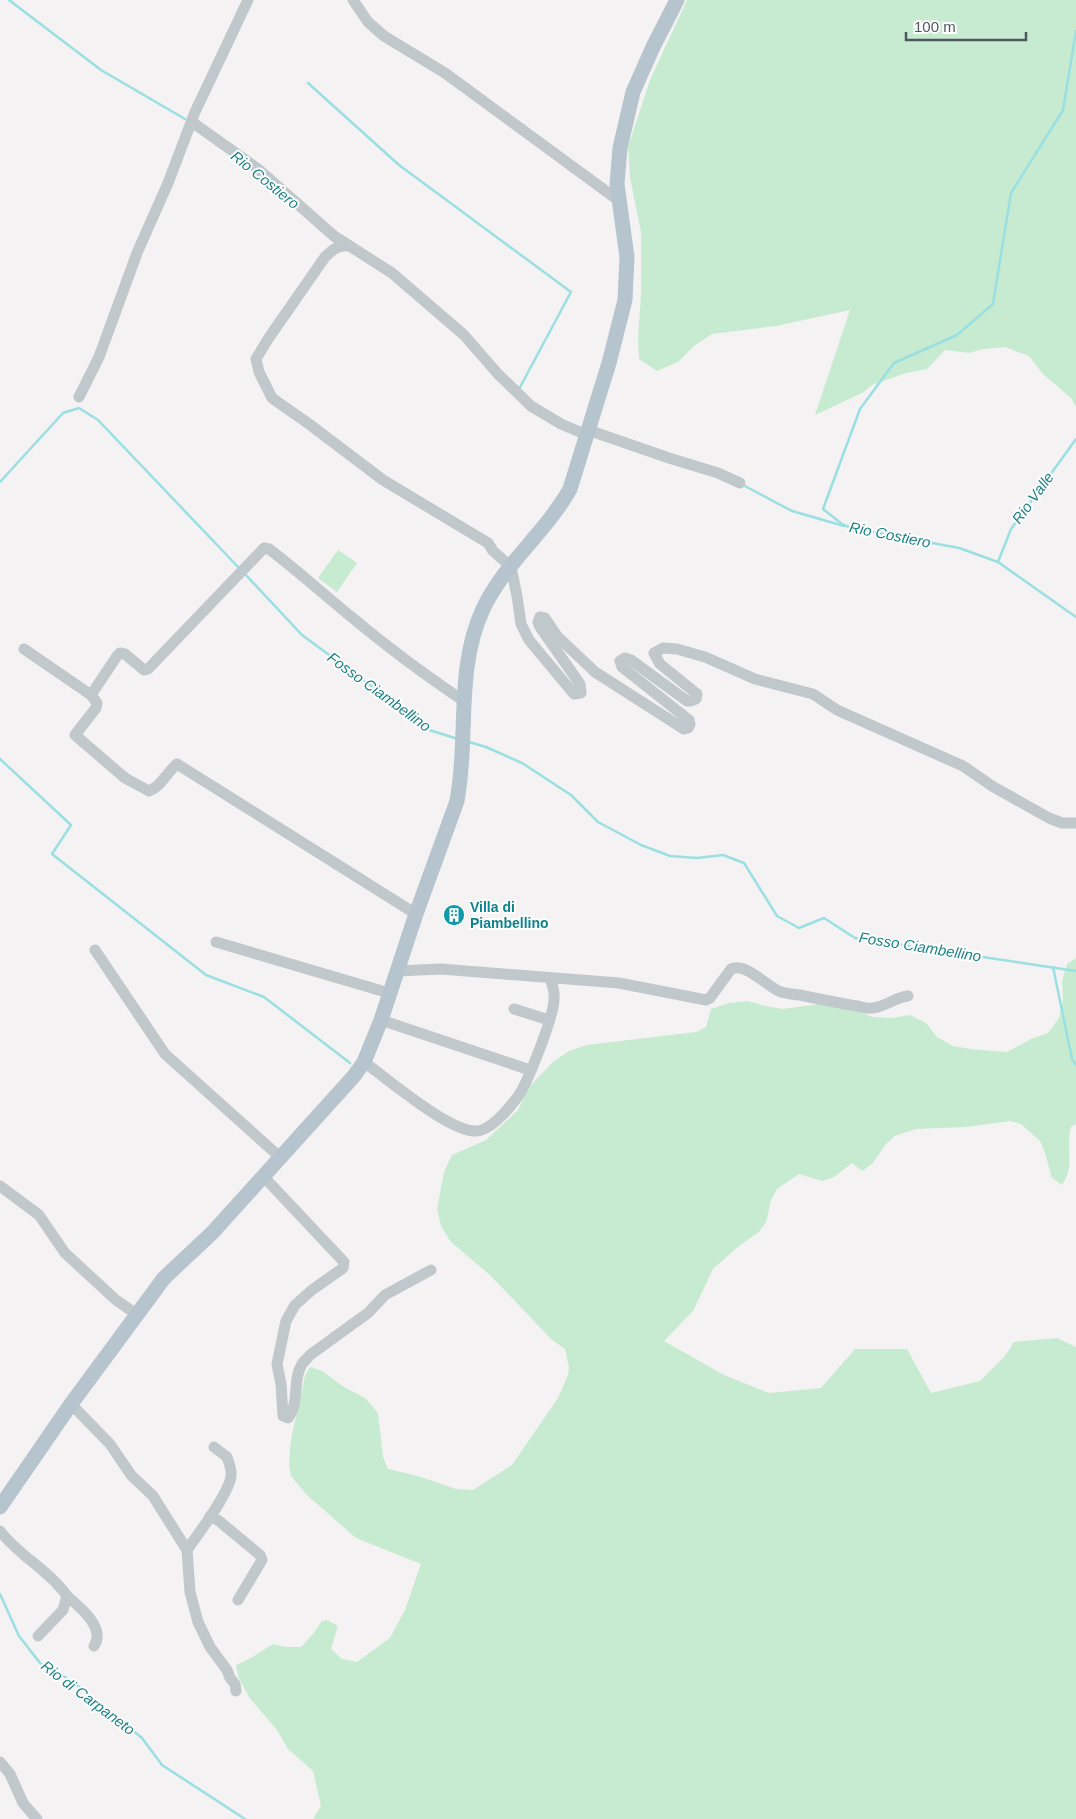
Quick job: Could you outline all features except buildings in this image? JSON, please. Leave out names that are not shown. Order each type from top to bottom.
[{"type":"main road","points":[[0,1507],[71,1404],[164,1278],[212,1233],[264,1177],[354,1076],[364,1062],[381,1020],[416,914],[457,801],[464,740],[466,671],[477,624],[492,592],[560,508],[570,489],[616,340],[626,292],[627,256],[618,200],[617,184],[620,148],[634,92],[676,0]]},
{"type":"street","points":[[79,396],[99,357],[137,253],[214,70],[248,0]]},
{"type":"street","points":[[353,0],[368,22],[384,36],[445,73],[618,200]]},
{"type":"street","points":[[192,122],[258,169],[334,236],[392,273],[464,335],[498,374],[531,406],[560,424],[718,473],[740,482]]},
{"type":"street","points":[[350,246],[335,248],[324,257],[256,359],[259,372],[272,398],[382,480],[488,543],[493,551],[511,567],[521,624],[529,640],[574,694],[581,693],[580,684],[540,627],[538,622],[540,618],[546,618],[557,636],[595,672],[684,729],[688,728],[689,720],[622,667],[620,661],[625,658],[631,660],[691,702],[696,699],[697,694],[660,664],[654,653],[663,648],[677,649],[705,657],[755,679],[813,694],[838,710],[963,766],[992,786],[1049,818],[1062,823],[1076,823]]},
{"type":"street","points":[[91,695],[116,656],[120,653],[125,654],[144,670],[148,669],[264,548],[269,549],[295,568],[350,616],[425,675],[465,702]]},
{"type":"street","points":[[24,649],[91,695],[97,703],[96,708],[75,735],[125,778],[150,791],[156,789],[170,770],[177,764],[416,914]]},
{"type":"street","points":[[216,942],[389,993]]},
{"type":"street","points":[[95,950],[165,1054],[281,1158]]},
{"type":"street","points":[[397,971],[442,969],[618,982],[706,1000],[710,998],[731,969],[735,967],[744,969],[780,992],[834,1002],[873,1008],[889,1004],[900,997],[908,996]]},
{"type":"street","points":[[364,1062],[448,1122],[463,1130],[478,1132],[493,1124],[517,1099],[549,1020],[554,1001],[554,990],[550,978]]},
{"type":"street","points":[[514,1009],[549,1020]]},
{"type":"street","points":[[381,1020],[530,1070]]},
{"type":"street","points":[[264,1177],[344,1262],[343,1268],[312,1290],[295,1305],[286,1321],[277,1364],[281,1384],[282,1416],[288,1418],[290,1415],[294,1406],[299,1372],[302,1364],[310,1355],[368,1313],[385,1295],[431,1270]]},
{"type":"street","points":[[0,1186],[39,1215],[65,1253],[116,1300],[136,1314]]},
{"type":"street","points":[[71,1404],[110,1444],[131,1475],[152,1496],[186,1550],[190,1592],[198,1622],[210,1647],[235,1684],[236,1690]]},
{"type":"street","points":[[186,1550],[210,1516],[228,1487],[231,1478],[227,1457],[214,1446]]},
{"type":"street","points":[[210,1516],[219,1521],[260,1555],[262,1560],[238,1600]]},
{"type":"street","points":[[0,1532],[81,1607],[96,1629],[97,1641],[94,1646]]},
{"type":"street","points":[[38,1636],[63,1610],[67,1596]]},
{"type":"street","points":[[0,1762],[10,1774],[23,1803],[37,1819]]},
{"type":"green space","points":[[687,0],[1076,0],[1076,407],[1071,398],[1043,374],[1029,356],[1005,347],[983,349],[969,353],[945,350],[927,369],[906,373],[872,385],[864,392],[815,415],[850,310],[776,326],[712,334],[694,346],[678,362],[657,371],[639,359],[641,232],[630,177],[628,147],[650,80]]},
{"type":"green space","points":[[338,550],[357,563],[337,592],[318,578]]},
{"type":"green space","points":[[1076,958],[1076,1124],[1071,1127],[1069,1135],[1069,1163],[1062,1185],[1052,1178],[1040,1141],[1021,1124],[1010,1121],[966,1127],[917,1129],[895,1136],[886,1144],[872,1164],[862,1171],[852,1163],[834,1177],[822,1181],[799,1174],[777,1189],[771,1200],[766,1222],[759,1232],[739,1246],[713,1269],[693,1311],[664,1341],[724,1375],[769,1393],[821,1388],[855,1349],[907,1349],[931,1393],[980,1381],[1005,1356],[1014,1342],[1057,1338],[1076,1347],[1076,1819],[313,1819],[321,1806],[313,1771],[288,1749],[277,1730],[249,1697],[238,1676],[236,1665],[273,1644],[286,1647],[301,1647],[322,1621],[327,1620],[338,1626],[331,1649],[342,1659],[357,1662],[390,1638],[405,1610],[421,1564],[356,1538],[308,1496],[291,1476],[289,1464],[291,1439],[305,1376],[310,1367],[322,1371],[344,1387],[365,1398],[378,1413],[383,1457],[388,1469],[418,1476],[456,1489],[473,1490],[512,1465],[558,1398],[568,1375],[569,1367],[565,1349],[551,1339],[491,1276],[450,1241],[441,1226],[437,1209],[444,1172],[452,1155],[486,1140],[518,1110],[528,1088],[553,1062],[569,1051],[587,1045],[696,1032],[706,1027],[711,1009],[729,1003],[748,1001],[783,1009],[820,1004],[856,1011],[873,1017],[892,1018],[910,1015],[926,1023],[937,1037],[953,1046],[1007,1052],[1031,1039],[1048,1033],[1059,1018],[1063,999],[1062,981],[1067,964]]},
{"type":"waterway","points":[[9,0],[101,70],[185,119]]},
{"type":"waterway","points":[[851,528],[842,524],[823,509],[860,409],[894,363],[957,335],[993,304],[1011,193],[1063,110],[1076,31]]},
{"type":"waterway","points":[[308,83],[399,165],[571,292],[519,389]]},
{"type":"waterway","name":"Fosso Ciambellino","points":[[0,482],[63,413],[79,408],[98,420],[240,569]]},
{"type":"waterway","name":"Rio Valle","points":[[998,562],[1011,529],[1076,439]]},
{"type":"waterway","name":"Rio Costiero","points":[[743,485],[792,511],[844,526]]},
{"type":"waterway","name":"Rio Costiero","points":[[852,528],[959,548],[998,562],[1076,617]]},
{"type":"waterway","name":"Fosso Ciambellino","points":[[244,573],[302,635],[389,699],[426,729],[458,739]]},
{"type":"waterway","name":"Fosso Ciambellino","points":[[469,742],[486,747],[522,763],[571,795],[598,822],[641,845],[670,856],[697,858],[723,855],[744,863],[777,916],[799,928],[824,918],[855,938],[1076,971]]},
{"type":"waterway","points":[[0,759],[71,825],[52,854],[206,975],[264,997],[350,1063]]},
{"type":"waterway","points":[[1053,967],[1072,1059],[1076,1065]]},
{"type":"waterway","name":"Rio di Carpaneto","points":[[0,1594],[19,1636],[40,1663],[72,1681],[142,1738],[162,1765],[245,1819]]},
{"type":"place","name":"Villa di Piambellino","points":[[454,915]]}]
